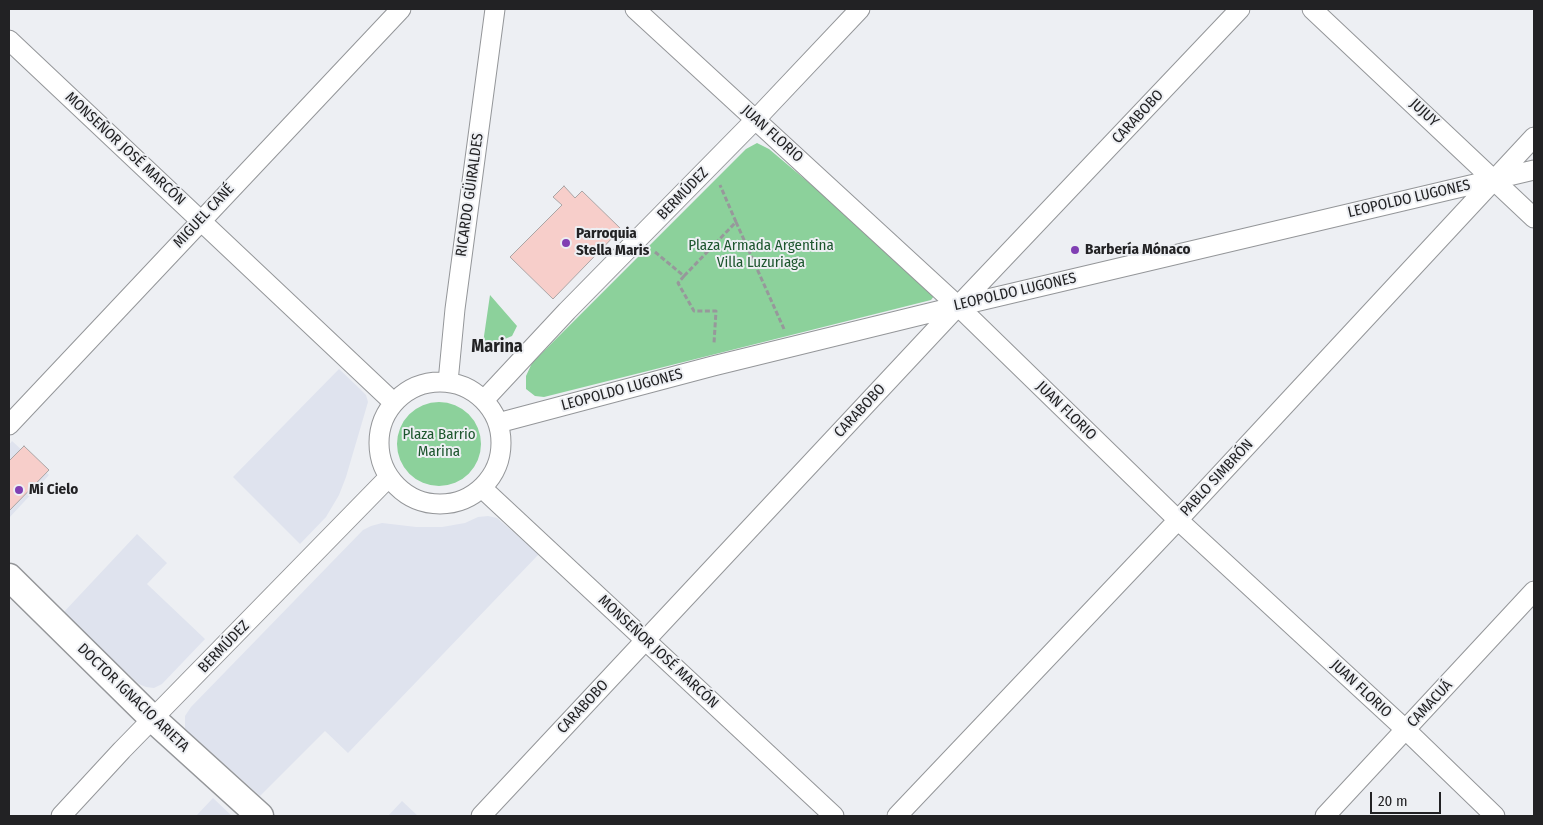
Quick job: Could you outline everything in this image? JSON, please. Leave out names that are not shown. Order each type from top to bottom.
[{"type":"street","name":"MIGUEL CANÉ","points":[[9,425],[401,9]]},
{"type":"street","name":"RICARDO GÜIRALDES","points":[[448,382],[455,309],[494,9]]},
{"type":"street","name":"JUAN FLORIO","points":[[635,9],[958,306],[1178,520],[1406,730],[1495,816]]},
{"type":"street","name":"BERMÚDEZ","points":[[486,403],[567,311],[756,119],[860,9]]},
{"type":"street","name":"CARABOBO","points":[[482,816],[958,306],[1240,9]]},
{"type":"street","name":"JUJUY","points":[[1312,9],[1534,218]]},
{"type":"street","name":"MONSEÑOR JOSÉ MARCÓN","points":[[9,40],[393,402]]},
{"type":"street","name":"PABLO SIMBRÓN","points":[[897,816],[1178,520],[1534,137]]},
{"type":"street","name":"LEOPOLDO LUGONES","points":[[498,423],[713,366],[958,306],[1534,170]]},
{"type":"street","points":[[448,382],[475,392],[486,403],[498,423],[502,442],[499,461],[491,478],[482,488],[461,502],[442,505],[421,502],[402,492],[388,478],[379,456],[378,435],[384,415],[393,402],[416,386],[448,382]]},
{"type":"street","name":"BERMÚDEZ","points":[[61,816],[388,478]]},
{"type":"street","name":"MONSEÑOR JOSÉ MARCÓN","points":[[482,488],[834,816]]},
{"type":"street","name":"DOCTOR IGNACIO ARIETA","points":[[9,577],[153,719],[260,816]]},
{"type":"street","name":"CAMACUÁ","points":[[1324,816],[1534,591]]},
{"type":"path","points":[[711,164],[792,347]]},
{"type":"path","points":[[713,366],[716,311],[694,311],[678,284],[736,222]]},
{"type":"path","points":[[639,239],[684,276]]},
{"type":"shaded area","points":[[339,369],[366,395],[368,402],[339,495],[326,517],[300,544],[233,477]]},
{"type":"shaded area","name":"Mi Cielo","points":[[12,441],[49,475],[9,518],[9,445]]},
{"type":"shaded area","points":[[488,516],[497,518],[539,554],[348,753],[325,731],[260,796],[185,729],[185,716],[191,707],[363,530],[382,523],[416,527],[442,527]]},
{"type":"shaded area","points":[[137,534],[167,563],[147,584],[205,639],[162,684],[154,688],[139,684],[63,613]]},
{"type":"shaded area","points":[[213,798],[232,816],[196,816]]},
{"type":"shaded area","points":[[402,801],[418,816],[388,816]]},
{"type":"green space","name":"Plaza Armada Argentina Villa Luzuriaga","points":[[757,143],[769,149],[929,284],[934,296],[931,300],[544,397],[535,396],[526,389],[526,376],[532,363],[746,149]]},
{"type":"green space","points":[[490,295],[517,326],[512,336],[500,341],[483,343]]},
{"type":"green space","name":"Plaza Barrio Marina","points":[[431,402],[447,402],[463,409],[474,420],[481,436],[478,460],[469,474],[463,479],[447,486],[431,486],[415,479],[404,468],[397,452],[397,436],[404,420],[415,409]]},
{"type":"building","name":"Parroquia Stella Maris","points":[[564,186],[575,198],[582,191],[621,229],[553,299],[510,257],[562,205],[553,197]]},
{"type":"building","name":"Mi Cielo","points":[[24,446],[49,470],[9,511],[9,461]]},
{"type":"place","name":"Parroquia Stella Maris","points":[[566,243]]},
{"type":"place","name":"Barbería Mónaco","points":[[1075,250]]},
{"type":"place","name":"Mi Cielo","points":[[19,490]]},
{"type":"district","name":"Marina","points":[[497,347]]}]
